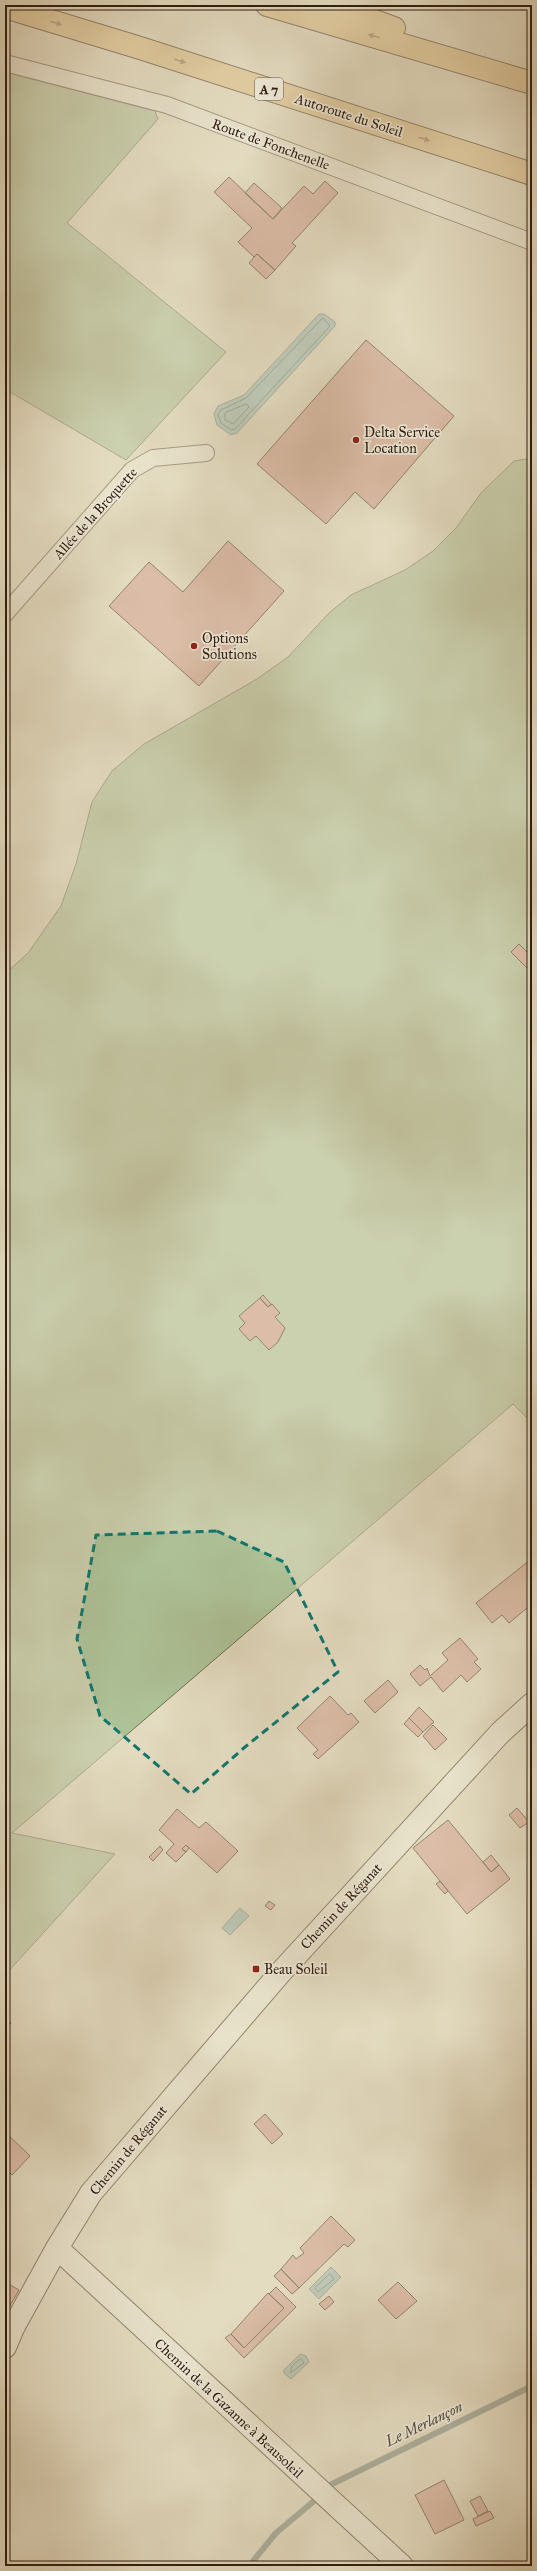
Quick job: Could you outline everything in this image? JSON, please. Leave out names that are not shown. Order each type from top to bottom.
[{"type":"highway","points":[[267,5],[532,83]]},
{"type":"highway","points":[[331,5],[532,79]]},
{"type":"highway","name":"Autoroute du Soleil","points":[[5,8],[144,49],[532,174]]},
{"type":"street","name":"Route de Fonchenelle","points":[[5,63],[167,105],[532,242]]},
{"type":"street","name":"Allée de la Broquette","points":[[5,614],[132,470],[153,458],[206,453]]},
{"type":"street","name":"Chemin de Réganat","points":[[5,2347],[13,2328],[56,2248],[91,2193],[281,1972],[501,1732],[532,1704]]},
{"type":"street","name":"Chemin de la Gazanne à Beausoleil","points":[[56,2248],[402,2566]]},
{"type":"highlighted area","points":[[217,1531],[284,1562],[338,1672],[245,1747],[191,1794],[100,1716],[77,1639],[96,1535]]},
{"type":"green space","points":[[5,72],[155,111],[158,119],[67,223],[226,352],[126,460],[5,389]]},
{"type":"green space","points":[[532,458],[532,1423],[513,1404],[12,1833],[115,1854],[5,1975],[5,974],[28,953],[61,906],[76,864],[92,802],[112,771],[144,744],[257,679],[288,657],[329,613],[351,595],[405,570],[433,551],[456,528],[481,493],[514,461]]},
{"type":"water","points":[[319,314],[324,314],[335,322],[335,326],[237,433],[231,435],[217,425],[214,414],[218,406],[244,395]]},
{"type":"water","points":[[240,1908],[249,1916],[230,1935],[222,1928]]},
{"type":"water","points":[[331,2267],[341,2277],[319,2299],[309,2289]]},
{"type":"water","points":[[300,2354],[306,2356],[309,2362],[291,2379],[284,2373],[284,2370]]},
{"type":"building","points":[[229,177],[273,219],[304,186],[313,194],[325,181],[338,193],[292,243],[296,246],[275,270],[257,254],[254,257],[238,242],[252,228],[214,192]]},
{"type":"building","points":[[254,183],[282,208],[273,219],[245,193]]},
{"type":"building","points":[[257,254],[275,270],[266,279],[249,263]]},
{"type":"building","name":"Delta Service Location","points":[[366,340],[454,416],[374,509],[355,492],[326,524],[257,464]]},
{"type":"building","name":"Options Solutions","points":[[228,541],[284,591],[199,686],[109,606],[149,562],[183,592]]},
{"type":"building","points":[[519,944],[527,952],[532,947],[532,965],[528,969],[511,952]]},
{"type":"building","points":[[263,1295],[271,1304],[268,1307],[260,1298]]},
{"type":"building","points":[[260,1298],[268,1307],[272,1304],[280,1313],[275,1317],[285,1328],[278,1342],[269,1350],[256,1336],[250,1341],[239,1329],[245,1323],[239,1316]]},
{"type":"building","points":[[530,1560],[532,1604],[509,1623],[502,1615],[492,1623],[476,1603]]},
{"type":"building","points":[[460,1638],[478,1659],[474,1662],[481,1669],[467,1682],[461,1675],[443,1692],[431,1677],[420,1686],[410,1674],[420,1665],[425,1670],[427,1668],[430,1676],[448,1660],[442,1653]]},
{"type":"building","points":[[388,1680],[398,1692],[375,1713],[364,1701]]},
{"type":"building","points":[[330,1696],[348,1715],[351,1713],[359,1722],[318,1759],[313,1754],[318,1750],[297,1728]]},
{"type":"building","points":[[419,1707],[434,1722],[423,1732],[409,1718]]},
{"type":"building","points":[[409,1718],[423,1732],[418,1737],[404,1724]]},
{"type":"building","points":[[433,1725],[447,1739],[435,1750],[423,1736]]},
{"type":"building","points":[[517,1808],[529,1822],[520,1828],[509,1815]]},
{"type":"building","points":[[177,1809],[199,1828],[206,1822],[238,1851],[217,1873],[186,1845],[182,1849],[186,1852],[176,1862],[166,1853],[174,1844],[159,1830]]},
{"type":"building","points":[[448,1820],[491,1872],[499,1865],[510,1879],[467,1914],[413,1848]]},
{"type":"building","points":[[186,1845],[189,1848],[186,1852],[182,1849]]},
{"type":"building","points":[[160,1846],[163,1850],[153,1861],[149,1857]]},
{"type":"building","points":[[491,1855],[499,1865],[491,1872],[483,1862]]},
{"type":"building","points":[[440,1881],[448,1891],[445,1894],[436,1884]]},
{"type":"building","points":[[269,1901],[275,1905],[271,1910],[265,1906]]},
{"type":"building","points":[[6,2018],[11,2023],[5,2029],[5,2020]]},
{"type":"building","points":[[265,2114],[283,2134],[272,2144],[254,2124]]},
{"type":"building","points":[[5,2132],[30,2156],[12,2175],[5,2168]]},
{"type":"building","points":[[331,2216],[355,2240],[348,2247],[344,2244],[299,2288],[281,2269],[293,2255],[296,2259],[304,2253],[300,2248]]},
{"type":"building","points":[[281,2269],[299,2288],[292,2294],[274,2276]]},
{"type":"building","points":[[5,2282],[19,2290],[5,2314]]},
{"type":"building","points":[[398,2282],[417,2301],[396,2319],[378,2300]]},
{"type":"building","points":[[276,2287],[296,2307],[244,2358],[225,2338],[231,2334],[244,2348],[284,2308],[269,2294]]},
{"type":"building","points":[[268,2293],[284,2308],[244,2348],[231,2334]]},
{"type":"building","points":[[329,2296],[334,2302],[325,2310],[319,2304]]},
{"type":"building","points":[[444,2480],[464,2520],[435,2534],[415,2495]]},
{"type":"building","points":[[480,2496],[488,2511],[478,2516],[470,2501]]},
{"type":"building","points":[[490,2511],[494,2518],[476,2526],[473,2519]]},
{"type":"waterway","name":"Le Merlançon","points":[[328,2486],[532,2386]]},
{"type":"waterway","name":"Le Merlançon","points":[[249,2566],[276,2533],[314,2501]]},
{"type":"place","name":"Delta Service Location","points":[[356,440]]},
{"type":"place","name":"Options Solutions","points":[[194,646]]},
{"type":"place","name":"Beau Soleil","points":[[256,1969]]}]
